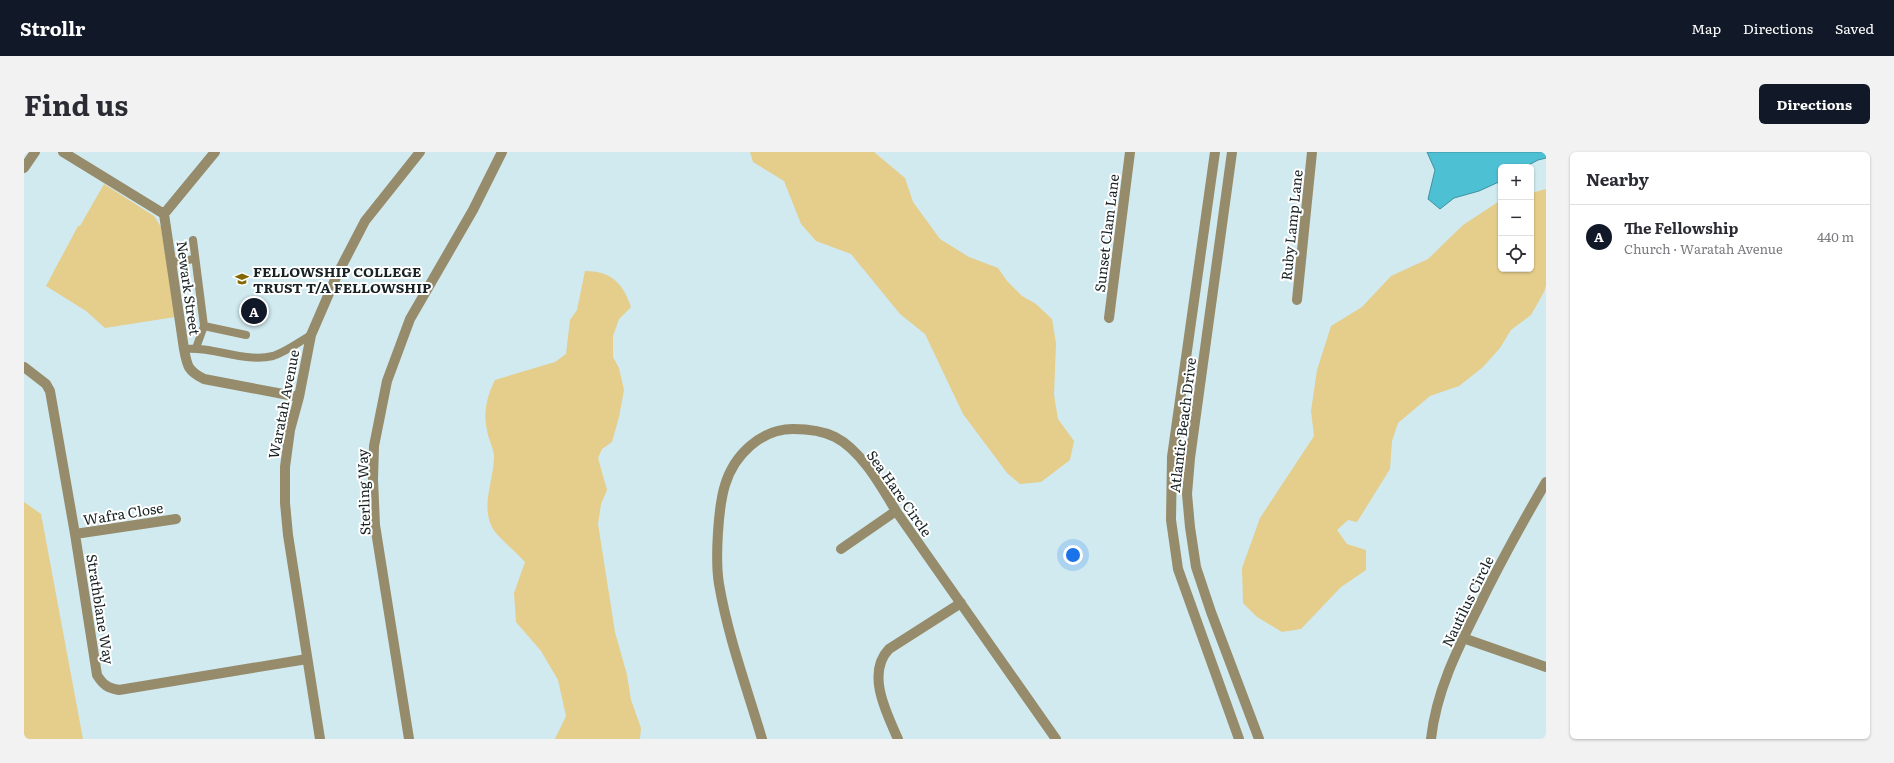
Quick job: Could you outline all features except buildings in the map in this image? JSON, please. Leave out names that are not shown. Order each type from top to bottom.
[{"type":"street","points":[[24,168],[35,152]]},
{"type":"street","points":[[63,152],[164,214],[214,152]]},
{"type":"street","name":"Waratah Avenue","points":[[320,739],[288,535],[285,503],[285,467],[290,430],[299,397],[311,334],[337,275],[365,221],[420,152]]},
{"type":"street","name":"Sterling Way","points":[[409,739],[376,525],[373,479],[374,446],[386,381],[410,319],[473,210],[502,152]]},
{"type":"street","name":"Sunset Clam Lane","points":[[1109,318],[1130,152]]},
{"type":"street","name":"Atlantic Beach Drive","points":[[1215,152],[1172,457],[1170,502],[1174,547],[1178,570],[1239,739]]},
{"type":"street","name":"Atlantic Beach Drive","points":[[1232,152],[1190,458],[1187,494],[1192,548],[1196,567],[1211,612],[1259,739]]},
{"type":"street","name":"Ruby Lamp Lane","points":[[1297,300],[1312,152]]},
{"type":"street","name":"Newark Street","points":[[164,214],[184,349],[187,364],[192,373],[204,379],[299,397]]},
{"type":"street","points":[[1197,285],[1213,288]]},
{"type":"street","name":"Strathblane Way","points":[[24,367],[40,379],[50,392],[75,534],[97,675],[102,683],[110,688],[119,690],[307,659]]},
{"type":"street","name":"Sea Hare Circle","points":[[762,739],[730,636],[719,584],[718,538],[725,485],[740,455],[752,443],[771,434],[791,429],[809,430],[834,436],[853,451],[877,481],[896,511],[1056,739]]},
{"type":"street","points":[[1172,457],[1190,458]]},
{"type":"street","name":"Nautilus Circle","points":[[1431,739],[1436,706],[1463,638],[1504,554],[1546,482]]},
{"type":"street","points":[[841,549],[896,511]]},
{"type":"street","name":"Wafra Close","points":[[75,534],[176,519]]},
{"type":"street","points":[[898,739],[880,688],[878,666],[882,656],[889,649],[961,603]]},
{"type":"street","points":[[1196,617],[1211,612]]},
{"type":"street","points":[[1463,638],[1546,667]]},
{"type":"lane","points":[[193,240],[204,326],[196,348]]},
{"type":"lane","points":[[172,262],[195,258]]},
{"type":"lane","points":[[204,326],[246,335]]},
{"type":"lane","points":[[184,349],[196,348],[250,357],[263,357],[287,350],[311,334]]},
{"type":"shaded area","points":[[750,152],[874,152],[905,178],[913,202],[940,239],[969,257],[998,268],[1007,281],[1022,296],[1036,304],[1052,319],[1056,343],[1054,395],[1058,419],[1074,441],[1070,460],[1041,482],[1020,484],[1007,473],[963,414],[925,334],[900,314],[851,254],[816,241],[801,224],[784,181],[753,162]]},
{"type":"shaded area","points":[[104,184],[154,216],[161,227],[175,317],[105,328],[86,311],[46,286],[78,226],[80,226]]},
{"type":"shaded area","points":[[1546,189],[1546,285],[1544,292],[1531,315],[1511,330],[1500,348],[1483,367],[1459,386],[1430,396],[1398,423],[1392,441],[1390,469],[1357,522],[1348,520],[1337,530],[1347,544],[1366,550],[1366,570],[1341,587],[1301,629],[1282,632],[1257,617],[1243,603],[1242,568],[1260,518],[1314,436],[1311,411],[1317,370],[1331,326],[1362,307],[1391,276],[1428,259],[1463,225],[1498,202],[1498,272],[1534,272],[1534,192]]},
{"type":"shaded area","points":[[585,271],[602,273],[615,280],[624,291],[631,307],[619,319],[613,336],[613,357],[619,368],[624,390],[612,442],[602,449],[598,458],[607,490],[601,504],[598,524],[615,632],[627,675],[631,700],[641,728],[640,739],[555,739],[566,716],[558,680],[541,651],[516,622],[514,593],[525,562],[499,537],[493,529],[489,520],[488,512],[494,457],[485,417],[488,398],[492,386],[495,380],[555,362],[566,354],[570,320],[577,310]]},
{"type":"shaded area","points":[[24,502],[41,514],[83,739],[24,739]]},
{"type":"water","points":[[1427,152],[1546,152],[1546,158],[1531,164],[1498,164],[1498,182],[1479,191],[1454,198],[1440,209],[1428,199],[1435,170]]},
{"type":"place","name":"FELLOWSHIP COLLEGE TRUST T/A FELLOWSHIP","points":[[242,279]]},
{"type":"place","name":"The Fellowship","points":[[254,311]]}]
